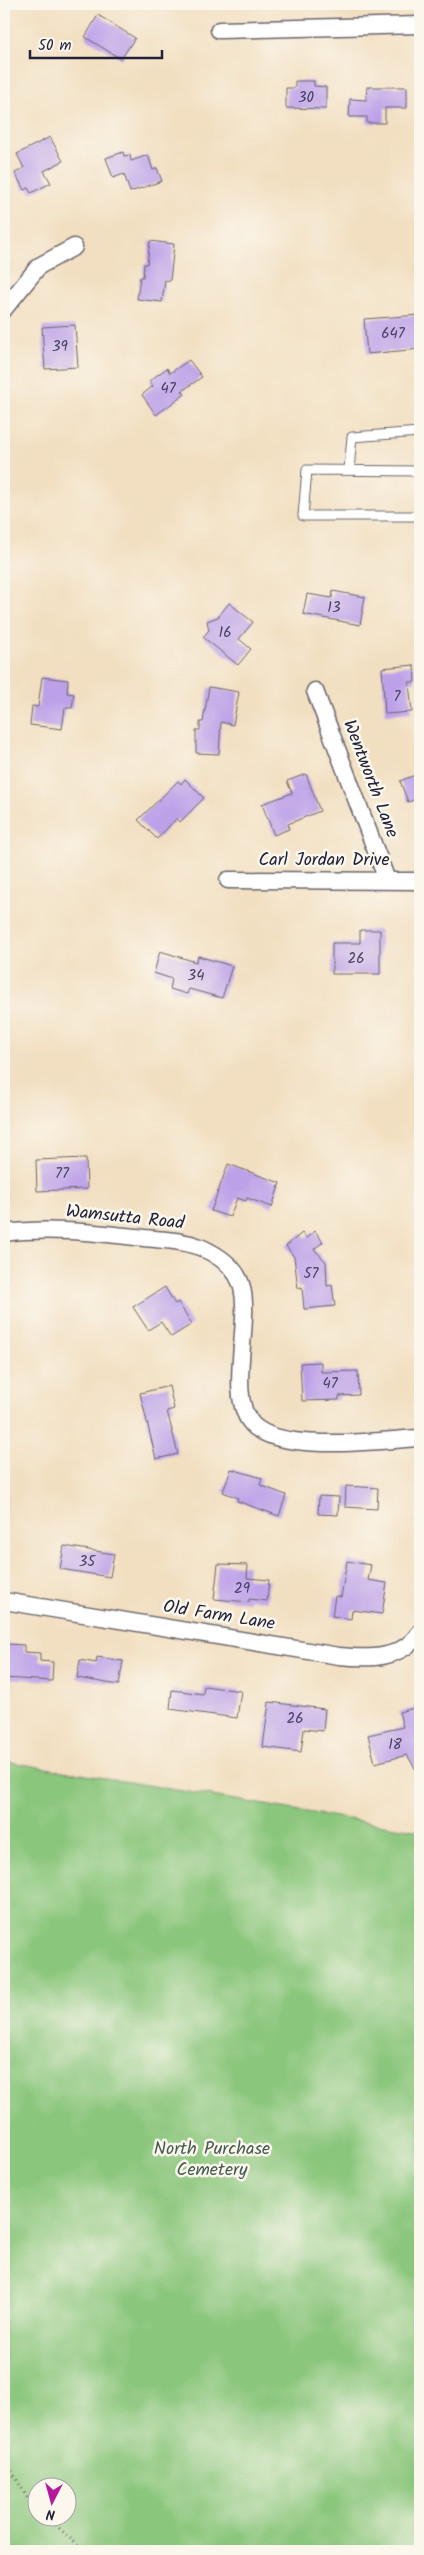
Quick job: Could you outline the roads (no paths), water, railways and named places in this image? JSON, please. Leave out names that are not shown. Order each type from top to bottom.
[{"type":"street","points":[[220,30],[420,25]]},
{"type":"street","points":[[4,309],[38,266],[74,247]]},
{"type":"street","name":"Wentworth Lane","points":[[315,691],[387,880]]},
{"type":"street","name":"Carl Jordan Drive","points":[[228,880],[420,881]]},
{"type":"street","name":"Wamsutta Road","points":[[4,1234],[67,1231],[167,1240],[199,1246],[234,1270],[241,1283],[244,1303],[241,1390],[245,1411],[253,1424],[269,1435],[309,1442],[420,1438]]},
{"type":"street","name":"Old Farm Lane","points":[[4,1600],[356,1658],[382,1657],[397,1652],[413,1642],[420,1632]]},
{"type":"lane","points":[[349,470],[352,437],[420,432]]},
{"type":"lane","points":[[420,471],[307,470],[304,516],[420,516]]},
{"type":"park label","name":"North Purchase Cemetery","points":[[212,2159]]}]
